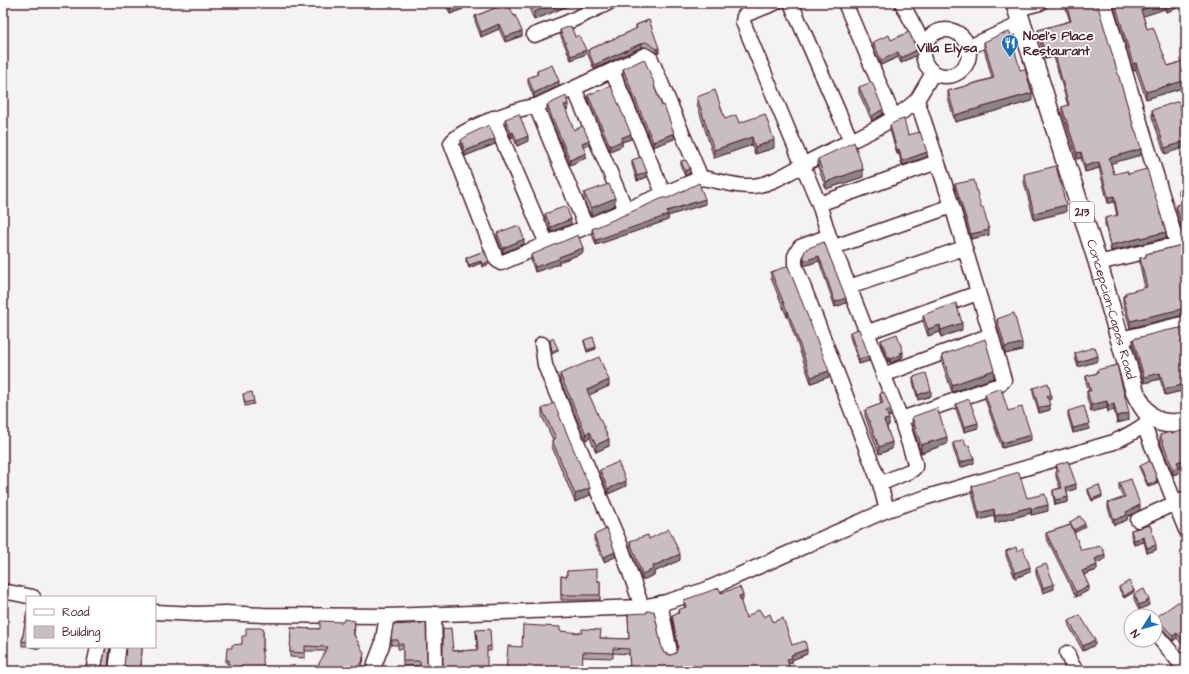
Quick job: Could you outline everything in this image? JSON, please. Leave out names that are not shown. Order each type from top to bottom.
[{"type":"main road","name":"Concepcion-Capas Road","points":[[1018,12],[1098,263],[1135,392],[1148,422]]},
{"type":"main road","points":[[1148,422],[1166,424],[1186,422]]},
{"type":"street","points":[[534,35],[566,23],[608,3]]},
{"type":"street","points":[[775,3],[747,14],[744,16],[743,22],[819,204],[849,288],[868,332],[883,375],[901,419],[915,463],[915,467],[912,470],[880,484]]},
{"type":"street","points":[[791,3],[851,141]]},
{"type":"street","points":[[845,3],[894,118]]},
{"type":"street","points":[[902,3],[924,46]]},
{"type":"street","points":[[969,47],[1018,12],[1040,3]]},
{"type":"street","points":[[1098,263],[1182,243],[1104,3]]},
{"type":"street","points":[[947,29],[957,32],[964,38],[969,47],[970,56],[966,65],[960,72],[951,76],[942,76],[933,73],[926,65],[922,54],[924,46],[930,36],[938,31],[947,29]]},
{"type":"street","points":[[701,178],[651,59],[648,56],[643,55],[536,106],[518,109],[493,118],[455,138],[451,142],[496,259],[501,263],[701,178],[717,180],[738,186],[753,186],[768,183],[784,176],[878,128],[894,118],[917,100],[933,73]]},
{"type":"street","points":[[612,70],[664,195]]},
{"type":"street","points":[[574,88],[626,210]]},
{"type":"street","points":[[901,419],[999,385],[1004,380],[952,206],[917,100]]},
{"type":"street","points":[[536,106],[586,227]]},
{"type":"street","points":[[493,118],[547,244]]},
{"type":"street","points":[[819,204],[937,162]]},
{"type":"street","points":[[887,510],[880,484],[795,265],[795,256],[800,247],[803,245],[832,241],[952,206]]},
{"type":"street","points":[[849,288],[964,248]]},
{"type":"street","points":[[868,332],[978,293]]},
{"type":"street","points":[[1121,340],[1186,324]]},
{"type":"street","points":[[883,375],[991,335]]},
{"type":"street","points":[[542,344],[545,365],[620,544],[642,607]]},
{"type":"street","points":[[156,612],[196,614],[226,613],[263,615],[387,616],[642,607],[687,596],[723,583],[887,510],[1114,442],[1130,435],[1148,422],[1181,501],[1186,530]]},
{"type":"street","points":[[1138,520],[1181,501]]},
{"type":"street","points":[[3,591],[28,596]]},
{"type":"street","points":[[660,603],[670,652]]},
{"type":"street","points":[[434,614],[435,671]]},
{"type":"street","points":[[374,671],[375,663],[382,645],[387,616]]},
{"type":"street","points":[[1163,642],[1186,670]]},
{"type":"street","points":[[93,671],[98,648]]},
{"type":"street","points":[[116,671],[119,648]]},
{"type":"street","points":[[1068,653],[1072,665],[1077,671]]},
{"type":"building","points":[[447,3],[463,3],[463,4],[450,9]]},
{"type":"building","points":[[508,3],[522,31],[505,37],[499,24],[481,32],[475,16]]},
{"type":"building","points":[[531,3],[557,3],[534,12]]},
{"type":"building","points":[[1066,3],[1097,3],[1141,149],[1109,158],[1114,174],[1127,171],[1128,174],[1147,169],[1166,232],[1111,245],[1105,218],[1118,215],[1114,196],[1108,197],[1099,162],[1085,166],[1081,152],[1077,153],[1062,107],[1069,105],[1054,51],[1045,53],[1038,30],[1071,21]]},
{"type":"building","points":[[1115,3],[1162,3],[1141,10],[1147,29],[1153,27],[1168,66],[1186,60],[1186,80],[1146,92],[1136,63],[1133,64]]},
{"type":"building","points":[[649,20],[659,48],[657,49],[646,42],[642,43],[594,65],[588,50],[627,33],[637,28],[636,25]]},
{"type":"building","points":[[571,26],[575,37],[579,35],[586,50],[571,56],[560,30]]},
{"type":"building","points":[[909,32],[917,50],[901,58],[898,52],[881,60],[873,42],[889,35],[891,40]]},
{"type":"building","points":[[1010,32],[1020,70],[1025,69],[1032,93],[955,115],[948,91],[994,78],[984,42],[1001,34]]},
{"type":"building","points":[[644,59],[662,106],[664,105],[674,133],[653,142],[623,69]]},
{"type":"building","points":[[552,65],[559,81],[534,93],[528,78],[538,74],[537,71]]},
{"type":"building","points":[[872,82],[883,109],[872,116],[859,87]]},
{"type":"building","points":[[611,86],[631,134],[621,138],[622,141],[610,146],[588,95]]},
{"type":"building","points":[[715,90],[725,119],[736,115],[739,123],[765,114],[774,140],[755,147],[752,137],[714,150],[697,97]]},
{"type":"building","points":[[566,96],[568,104],[564,105],[574,130],[583,126],[589,140],[582,143],[586,153],[570,160],[547,105]]},
{"type":"building","points":[[1179,101],[1185,119],[1186,118],[1186,141],[1165,148],[1152,110]]},
{"type":"building","points":[[519,114],[528,136],[517,141],[513,132],[511,133],[505,119]]},
{"type":"building","points":[[904,119],[908,135],[920,132],[927,152],[902,161],[899,149],[897,150],[890,125]]},
{"type":"building","points":[[489,125],[495,139],[465,151],[461,140]]},
{"type":"building","points":[[854,142],[863,169],[826,182],[818,159]]},
{"type":"building","points":[[641,157],[647,172],[637,176],[632,160]]},
{"type":"building","points":[[686,160],[690,168],[685,171],[681,161]]},
{"type":"building","points":[[1056,166],[1066,205],[1034,213],[1024,174]]},
{"type":"building","points":[[974,180],[981,208],[983,207],[989,230],[971,234],[955,184]]},
{"type":"building","points":[[699,183],[705,199],[667,211],[668,215],[596,240],[592,229],[663,198],[668,198]]},
{"type":"building","points":[[609,184],[615,198],[591,208],[584,193]]},
{"type":"building","points":[[1186,186],[1186,221],[1181,222],[1176,205],[1183,203],[1179,188]]},
{"type":"building","points":[[566,206],[571,219],[551,227],[545,214]]},
{"type":"building","points":[[519,225],[524,239],[503,248],[497,233]]},
{"type":"building","points":[[578,235],[583,248],[559,257],[559,259],[535,267],[531,255]]},
{"type":"building","points":[[824,242],[846,298],[835,302],[819,256],[804,261],[804,253],[806,249]]},
{"type":"building","points":[[1186,244],[1186,308],[1130,321],[1123,296],[1126,296],[1125,293],[1147,287],[1140,258],[1146,257],[1146,254]]},
{"type":"building","points":[[484,251],[489,261],[482,265],[481,261],[469,265],[466,258]]},
{"type":"building","points":[[788,266],[829,371],[811,377],[788,311],[771,272]]},
{"type":"building","points":[[956,303],[962,323],[941,330],[940,325],[928,329],[923,315]]},
{"type":"building","points":[[1014,313],[1022,343],[1005,347],[997,319]]},
{"type":"building","points":[[1186,327],[1186,384],[1165,389],[1160,373],[1144,377],[1133,339]]},
{"type":"building","points":[[859,329],[869,356],[859,359],[850,332]]},
{"type":"building","points":[[897,334],[903,352],[900,353],[901,355],[890,359],[881,340]]},
{"type":"building","points":[[593,337],[596,347],[587,350],[584,340]]},
{"type":"building","points":[[553,338],[558,349],[552,351],[550,340]]},
{"type":"building","points":[[985,339],[994,370],[952,385],[942,355]]},
{"type":"building","points":[[1095,347],[1098,356],[1078,362],[1075,353]]},
{"type":"building","points":[[599,357],[609,380],[587,390],[609,439],[596,445],[590,432],[586,434],[560,374]]},
{"type":"building","points":[[1117,365],[1129,413],[1117,416],[1114,404],[1108,405],[1107,401],[1091,405],[1087,391],[1091,391],[1086,376],[1098,373],[1097,370]]},
{"type":"building","points":[[926,373],[931,390],[918,395],[913,377]]},
{"type":"building","points":[[1048,383],[1051,394],[1047,396],[1050,405],[1039,408],[1033,388]]},
{"type":"building","points":[[1001,388],[1008,411],[1022,407],[1031,435],[1002,443],[985,394]]},
{"type":"building","points":[[252,392],[254,401],[245,403],[243,394]]},
{"type":"building","points":[[884,392],[891,409],[886,411],[889,419],[884,420],[892,442],[879,447],[865,410],[883,403],[880,394]]},
{"type":"building","points":[[969,399],[978,423],[964,427],[956,404]]},
{"type":"building","points":[[554,403],[590,488],[575,494],[552,440],[556,438],[542,409]]},
{"type":"building","points":[[1084,406],[1089,424],[1073,428],[1068,411]]},
{"type":"building","points":[[937,408],[947,437],[921,445],[912,417]]},
{"type":"building","points":[[1184,430],[1186,436],[1186,459],[1177,462],[1179,467],[1173,469],[1160,435],[1170,432],[1171,434]]},
{"type":"building","points":[[964,439],[966,446],[969,445],[974,458],[960,463],[953,443]]},
{"type":"building","points":[[1068,461],[1076,484],[1066,487],[1068,497],[1055,500],[1053,490],[1062,488],[1056,472],[1059,471],[1056,465]]},
{"type":"building","points":[[1150,461],[1157,481],[1148,484],[1140,466]]},
{"type":"building","points":[[618,462],[626,481],[608,489],[600,470]]},
{"type":"building","points":[[1019,472],[1027,498],[1045,494],[1048,505],[1031,509],[1031,507],[995,516],[994,509],[979,513],[972,486]]},
{"type":"building","points":[[1131,479],[1140,505],[1126,512],[1127,515],[1114,520],[1108,503],[1125,497],[1119,483]]},
{"type":"building","points":[[1099,485],[1102,495],[1092,499],[1088,489]]},
{"type":"building","points":[[1080,516],[1085,524],[1074,530],[1070,522]]},
{"type":"building","points":[[1071,525],[1081,550],[1101,546],[1105,554],[1095,559],[1097,565],[1082,571],[1089,586],[1076,592],[1046,533]]},
{"type":"building","points":[[1150,525],[1156,545],[1147,548],[1144,537],[1134,540],[1131,530]]},
{"type":"building","points":[[607,529],[615,552],[604,557],[594,535]]},
{"type":"building","points":[[669,529],[680,554],[653,566],[654,569],[642,574],[630,541],[648,535],[649,539]]},
{"type":"building","points":[[1016,547],[1017,551],[1023,548],[1030,567],[1015,573],[1006,551]]},
{"type":"building","points":[[1046,564],[1054,584],[1043,588],[1036,568]]},
{"type":"building","points":[[597,569],[597,581],[600,581],[600,595],[561,595],[561,576],[567,577],[567,571]]},
{"type":"building","points":[[1129,581],[1134,590],[1124,596],[1119,587]]},
{"type":"building","points":[[740,587],[743,595],[739,596],[746,618],[759,609],[764,617],[770,614],[773,622],[783,618],[792,645],[805,641],[807,649],[791,655],[792,658],[787,659],[790,670],[630,671],[629,649],[613,648],[613,653],[583,652],[582,671],[506,671],[508,646],[522,647],[523,625],[560,627],[560,631],[582,633],[582,629],[601,630],[600,638],[629,639],[628,614],[647,613],[647,611],[654,611],[662,649],[664,653],[671,655],[676,653],[678,646],[672,615],[679,613],[678,610],[686,607],[684,600],[719,588],[721,593]]},
{"type":"building","points":[[1144,589],[1149,600],[1139,605],[1134,594]]},
{"type":"building","points":[[1178,602],[1182,602],[1186,608],[1186,644],[1177,633],[1173,636],[1163,625],[1163,612]]},
{"type":"building","points":[[1080,615],[1095,640],[1083,646],[1069,621]]},
{"type":"building","points":[[26,617],[26,642],[22,641]]},
{"type":"building","points":[[344,619],[355,621],[353,633],[364,653],[360,671],[316,671],[328,647],[305,646],[305,653],[290,652],[291,628],[320,629],[320,621],[343,622]]},
{"type":"building","points":[[426,623],[427,666],[429,671],[420,671],[420,661],[403,661],[403,644],[398,644],[398,640],[391,640],[393,625]]},
{"type":"building","points":[[246,628],[263,628],[263,648],[261,648],[264,667],[262,671],[229,671],[229,660],[226,660],[227,648],[232,648],[232,645],[242,644],[242,636],[246,636]]},
{"type":"building","points":[[451,628],[453,651],[478,650],[476,630],[490,629],[491,646],[487,647],[487,671],[441,671],[443,666],[443,629]]},
{"type":"building","points":[[106,648],[110,648],[108,667],[102,666]]},
{"type":"building","points":[[126,648],[142,648],[141,668],[124,667]]},
{"type":"place","name":"Noel's Place Restaurant","points":[[1010,58]]},
{"type":"district","name":"Villa Elysa","points":[[947,48]]}]
